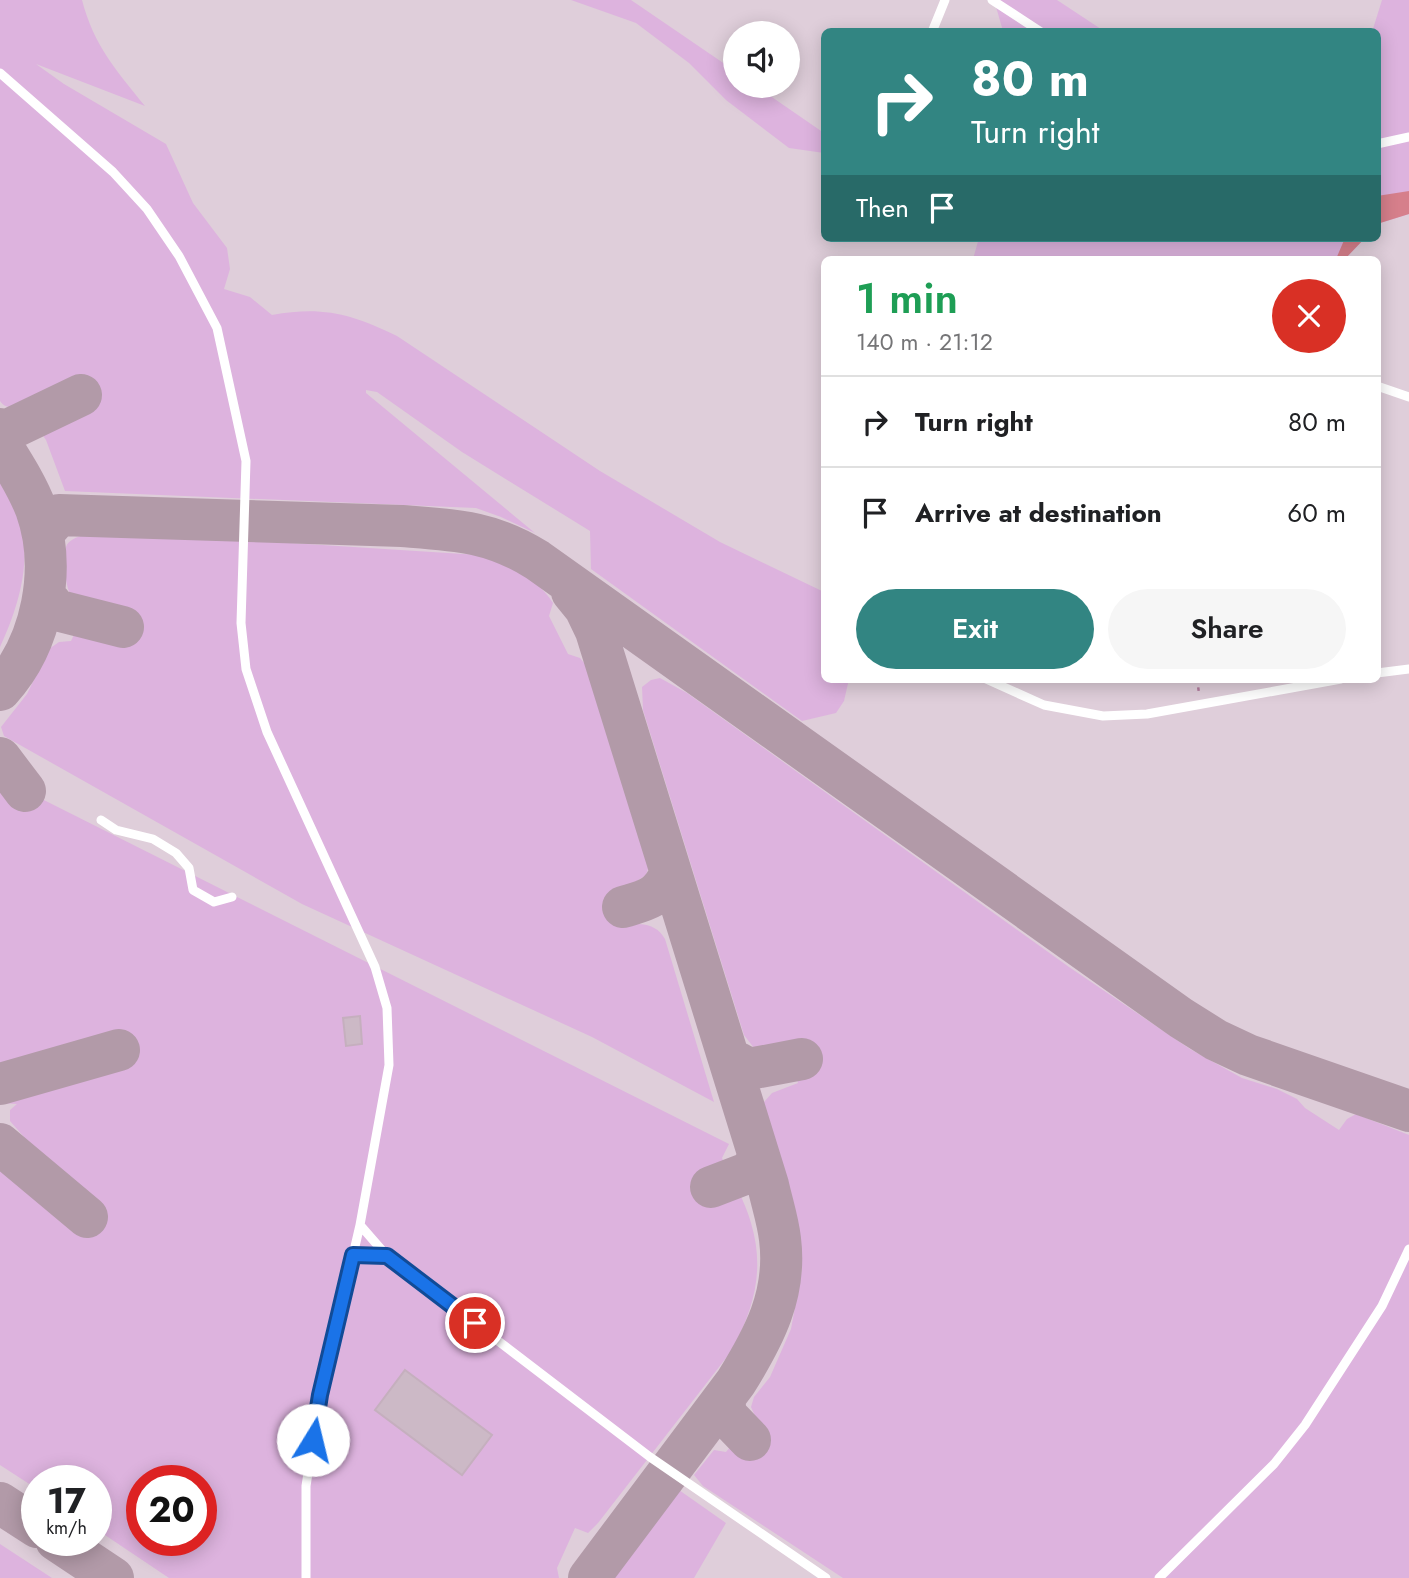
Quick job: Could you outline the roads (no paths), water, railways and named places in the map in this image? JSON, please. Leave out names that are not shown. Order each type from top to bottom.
[{"type":"lane","points":[[934,28],[945,0]]},
{"type":"lane","points":[[992,0],[1035,28]]},
{"type":"lane","points":[[0,73],[113,172],[147,209],[179,256],[217,328],[246,461],[241,623],[246,669],[267,732],[375,967],[387,1008],[389,1065],[360,1224],[320,1395],[306,1486],[306,1578]]},
{"type":"lane","points":[[1381,143],[1409,138]]},
{"type":"lane","points":[[1381,387],[1409,397]]},
{"type":"lane","points":[[1381,672],[1409,668]]},
{"type":"lane","points":[[995,683],[1044,705],[1103,716],[1147,713],[1318,683]]},
{"type":"lane","points":[[102,820],[116,830],[153,839],[176,853],[189,868],[193,890],[214,902],[232,897]]},
{"type":"lane","points":[[360,1224],[387,1256],[650,1457],[826,1578]]},
{"type":"lane","points":[[1159,1578],[1274,1464],[1306,1425],[1382,1306],[1409,1249]]},
{"type":"lane","points":[[353,1255],[387,1256]]}]
